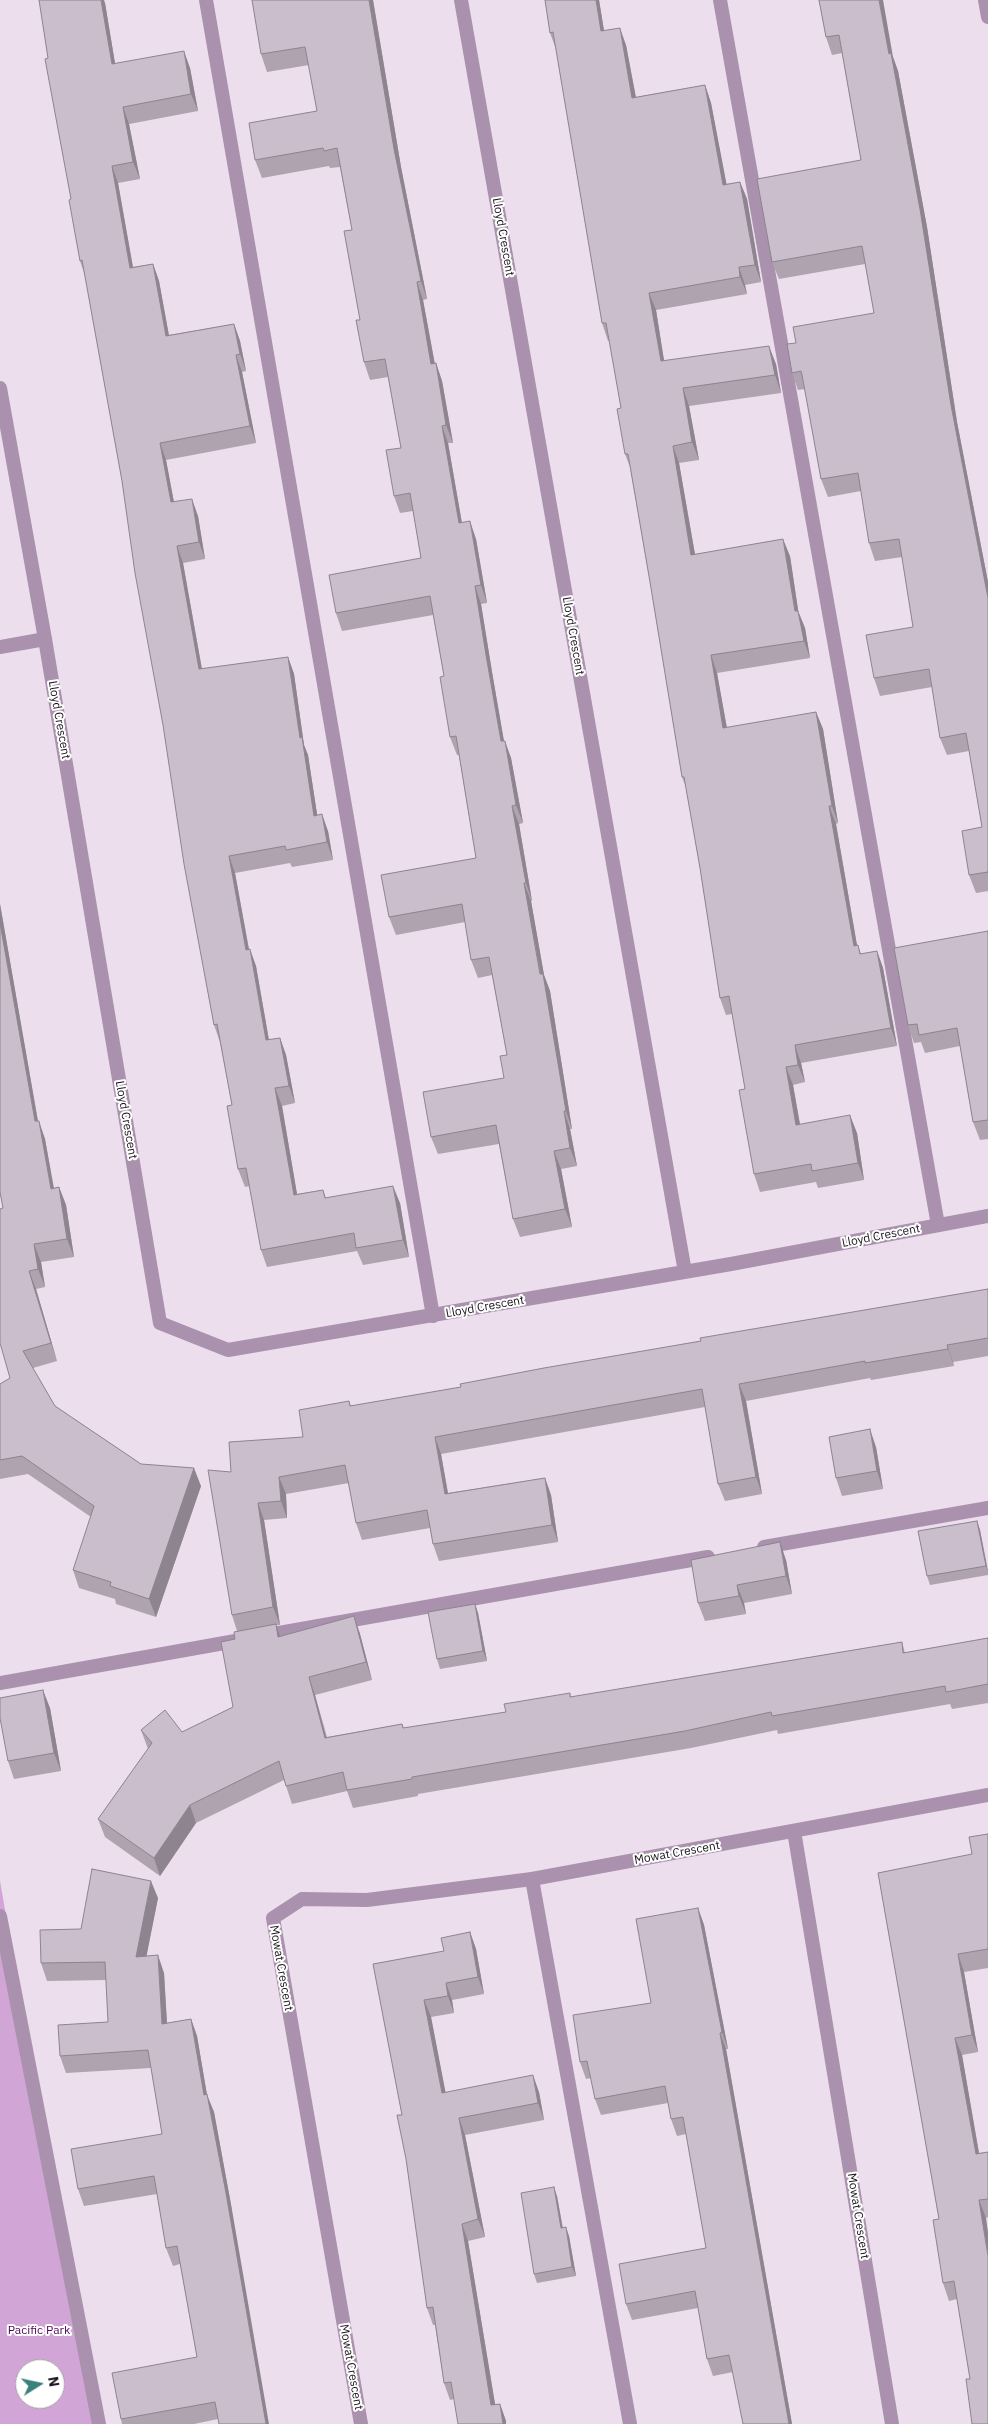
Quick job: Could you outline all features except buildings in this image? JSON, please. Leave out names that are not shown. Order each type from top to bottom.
[{"type":"street","points":[[206,0],[433,1316]]},
{"type":"street","name":"Lloyd Crescent","points":[[461,0],[685,1272]]},
{"type":"street","points":[[720,0],[938,1225]]},
{"type":"street","points":[[985,0],[988,17]]},
{"type":"street","name":"Lloyd Crescent","points":[[0,388],[45,639],[160,1323],[228,1350],[685,1272],[988,1216]]},
{"type":"street","points":[[0,647],[45,639]]},
{"type":"street","points":[[753,1549],[988,1508]]},
{"type":"street","points":[[0,1683],[724,1554]]},
{"type":"street","name":"Mowat Crescent","points":[[361,2424],[273,1918],[302,1899],[367,1900],[532,1879],[988,1795]]},
{"type":"street","name":"Mowat Crescent","points":[[794,1831],[892,2424]]},
{"type":"street","points":[[532,1879],[630,2424]]},
{"type":"street","points":[[0,1916],[99,2424]]},
{"type":"green space","name":"Pacific Park","points":[[0,1881],[95,2424],[0,2424]]}]
